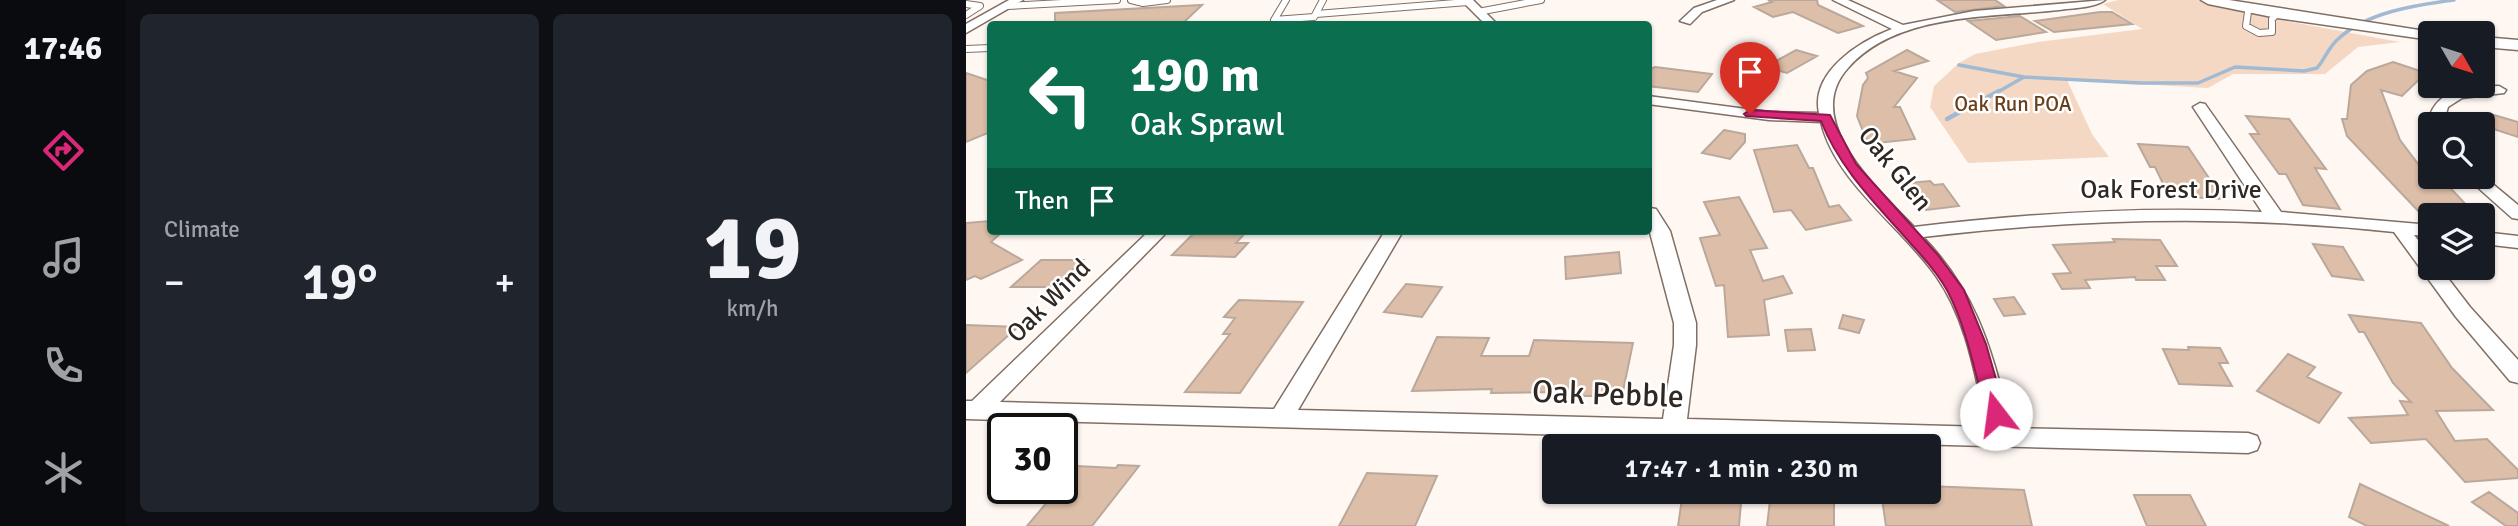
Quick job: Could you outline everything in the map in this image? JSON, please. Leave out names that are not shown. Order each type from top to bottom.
[{"type":"street","points":[[1686,21],[1698,10],[1728,0]]},
{"type":"street","points":[[1839,0],[1901,29]]},
{"type":"street","name":"Oak Glen","points":[[2002,437],[1977,344],[1963,306],[1945,275],[1851,166],[1835,140],[1826,118],[1826,94],[1840,68],[1861,50],[1901,29],[1947,18],[2099,0]]},
{"type":"street","points":[[2208,0],[2277,13],[2283,18],[2418,36]]},
{"type":"street","points":[[2229,0],[2252,8]]},
{"type":"street","points":[[1468,1],[1487,21]]},
{"type":"street","points":[[966,29],[972,22],[1012,3]]},
{"type":"street","points":[[2496,43],[2518,45]]},
{"type":"street","points":[[2436,112],[2441,103],[2457,94],[2499,90]]},
{"type":"street","points":[[1652,101],[1769,116],[1826,118]]},
{"type":"street","points":[[2200,107],[2275,217]]},
{"type":"street","points":[[2488,189],[2518,214]]},
{"type":"street","name":"Oak Forest Drive","points":[[1910,233],[2017,219],[2164,214],[2275,217],[2418,229]]},
{"type":"street","points":[[1652,216],[1661,232],[1685,323],[1685,345],[1674,429]]},
{"type":"street","points":[[2399,227],[2463,313],[2518,375]]},
{"type":"street","name":"Oak Wind","points":[[972,410],[1155,235]]},
{"type":"street","points":[[1281,418],[1392,235]]},
{"type":"street","points":[[2495,239],[2518,242]]},
{"type":"street","name":"Oak Pebble","points":[[972,410],[2248,443]]},
{"type":"lane","points":[[1012,3],[1117,0]]},
{"type":"lane","points":[[1130,0],[1143,3],[1167,0]]},
{"type":"lane","points":[[1286,0],[1274,20],[1314,18],[1323,0]]},
{"type":"lane","points":[[1478,12],[1519,2],[1541,0]]},
{"type":"lane","points":[[1316,14],[1431,2],[1468,1]]},
{"type":"lane","points":[[966,4],[980,6],[966,15]]},
{"type":"lane","points":[[2252,8],[2248,12],[2246,26],[2255,32],[2272,32],[2272,19],[2277,13]]},
{"type":"lane","points":[[966,49],[987,48]]},
{"type":"green space","name":"Oak Run POA","points":[[2118,0],[2198,0],[2281,20],[2400,42],[2358,47],[2325,74],[2233,74],[2208,88],[2067,80],[2092,134],[2109,157],[1968,163],[1930,107],[1934,86],[1959,63],[1975,54],[2038,42],[2142,29],[2103,4]]},
{"type":"building","points":[[1768,0],[1817,0],[1818,5],[1863,26],[1838,33],[1793,12],[1773,17],[1754,7],[1772,2]]},
{"type":"building","points":[[1937,0],[1995,0],[2004,6],[1955,12]]},
{"type":"building","points":[[1202,5],[1185,21],[1055,21],[1055,13]]},
{"type":"building","points":[[2112,12],[2132,24],[2054,32],[2035,21]]},
{"type":"building","points":[[2020,16],[2046,32],[1996,40],[1968,21]]},
{"type":"building","points":[[1796,50],[1817,56],[1787,73],[1765,67]]},
{"type":"building","points":[[1907,50],[1928,61],[1894,71],[1917,78],[1894,107],[1900,107],[1915,139],[1868,144],[1857,116],[1863,85],[1868,78],[1866,73]]},
{"type":"building","points":[[2393,62],[2418,70],[2418,81],[2402,96],[2381,90],[2400,140],[2418,164],[2418,189],[2451,189],[2465,203],[2418,203],[2418,211],[2347,136],[2342,119],[2347,119],[2351,85],[2367,71]]},
{"type":"building","points":[[1652,68],[1712,74],[1698,92],[1652,86]]},
{"type":"building","points":[[966,73],[987,80],[987,133],[966,142]]},
{"type":"building","points":[[2495,115],[2518,122],[2518,137],[2495,130]]},
{"type":"building","points":[[2246,116],[2289,119],[2326,169],[2315,168],[2340,209],[2303,205],[2286,174],[2279,174],[2250,134],[2259,134]]},
{"type":"building","points":[[1724,130],[1745,134],[1745,142],[1730,159],[1702,153]]},
{"type":"building","points":[[2138,144],[2188,147],[2223,199],[2169,196],[2155,167],[2150,167]]},
{"type":"building","points":[[1797,145],[1809,168],[1813,168],[1829,207],[1839,205],[1851,220],[1806,230],[1791,210],[1774,212],[1754,150]]},
{"type":"building","points":[[1930,181],[1934,185],[1943,184],[1959,206],[1926,210],[1908,183]]},
{"type":"building","points":[[1739,197],[1767,248],[1750,250],[1763,281],[1783,276],[1792,293],[1764,300],[1769,335],[1728,337],[1724,285],[1716,286],[1700,238],[1720,235],[1704,202]]},
{"type":"building","points":[[987,221],[987,235],[999,235],[991,242],[1022,260],[981,279],[975,276],[966,280],[966,223]]},
{"type":"building","points":[[1192,235],[1243,235],[1236,243],[1248,243],[1235,257],[1172,255]]},
{"type":"building","points":[[2113,239],[2160,240],[2177,266],[2156,266],[2165,280],[2136,280],[2135,277],[2085,280],[2090,288],[2062,289],[2053,274],[2071,273],[2053,245],[2115,242]]},
{"type":"building","points":[[2313,244],[2343,247],[2363,280],[2332,276]]},
{"type":"building","points":[[1619,252],[1621,273],[1566,279],[1565,257]]},
{"type":"building","points":[[1041,260],[1083,260],[1055,287],[1011,287]]},
{"type":"building","points":[[1406,284],[1442,287],[1422,317],[1384,312]]},
{"type":"building","points":[[2014,297],[2025,314],[2004,316],[1994,299]]},
{"type":"building","points":[[1239,300],[1303,302],[1240,393],[1185,392],[1230,334],[1223,334],[1235,318],[1224,317]]},
{"type":"building","points":[[1843,315],[1864,320],[1859,333],[1839,328]]},
{"type":"building","points":[[2349,315],[2421,323],[2452,368],[2493,410],[2436,411],[2455,441],[2487,439],[2518,470],[2518,478],[2465,482],[2426,439],[2371,443],[2349,418],[2408,415],[2400,401],[2411,402],[2393,383],[2364,332],[2359,332]]},
{"type":"building","points":[[966,325],[1018,327],[966,373]]},
{"type":"building","points":[[1811,329],[1815,350],[1788,351],[1785,330]]},
{"type":"building","points":[[1437,337],[1489,338],[1481,356],[1529,356],[1534,340],[1633,343],[1622,396],[1567,396],[1568,392],[1491,393],[1492,389],[1412,391]]},
{"type":"building","points":[[2188,347],[2220,348],[2228,363],[2219,363],[2232,386],[2179,384],[2163,349],[2189,350]]},
{"type":"building","points":[[2288,354],[2315,367],[2307,377],[2341,393],[2319,423],[2257,391]]},
{"type":"building","points":[[1118,465],[1139,466],[1092,526],[1027,526],[1046,504],[1078,504],[1078,466],[1116,468]]},
{"type":"building","points":[[1367,473],[1437,476],[1415,526],[1339,526]]},
{"type":"building","points":[[2360,484],[2449,526],[2367,526],[2349,517]]},
{"type":"building","points":[[1941,487],[2024,490],[2032,526],[1886,526],[1883,504],[1941,504]]},
{"type":"building","points":[[2489,492],[2518,513],[2518,526],[2506,526],[2472,502]]},
{"type":"building","points":[[2134,495],[2190,495],[2206,526],[2147,526]]},
{"type":"building","points":[[1681,504],[1741,504],[1739,526],[1678,526]]},
{"type":"building","points":[[1770,504],[1834,504],[1834,526],[1767,526]]},
{"type":"waterway","points":[[2024,77],[2198,83],[2235,67],[2304,71],[2317,68],[2336,41],[2361,23],[2424,4],[2454,0]]},
{"type":"waterway","points":[[1959,65],[2024,77]]},
{"type":"waterway","points":[[1996,93],[2024,77]]},
{"type":"waterway","points":[[1947,119],[1999,91]]},
{"type":"route","points":[[1750,114],[1826,118],[1841,152],[1851,166],[1933,258],[1956,290],[1977,344],[1996,414]]}]
